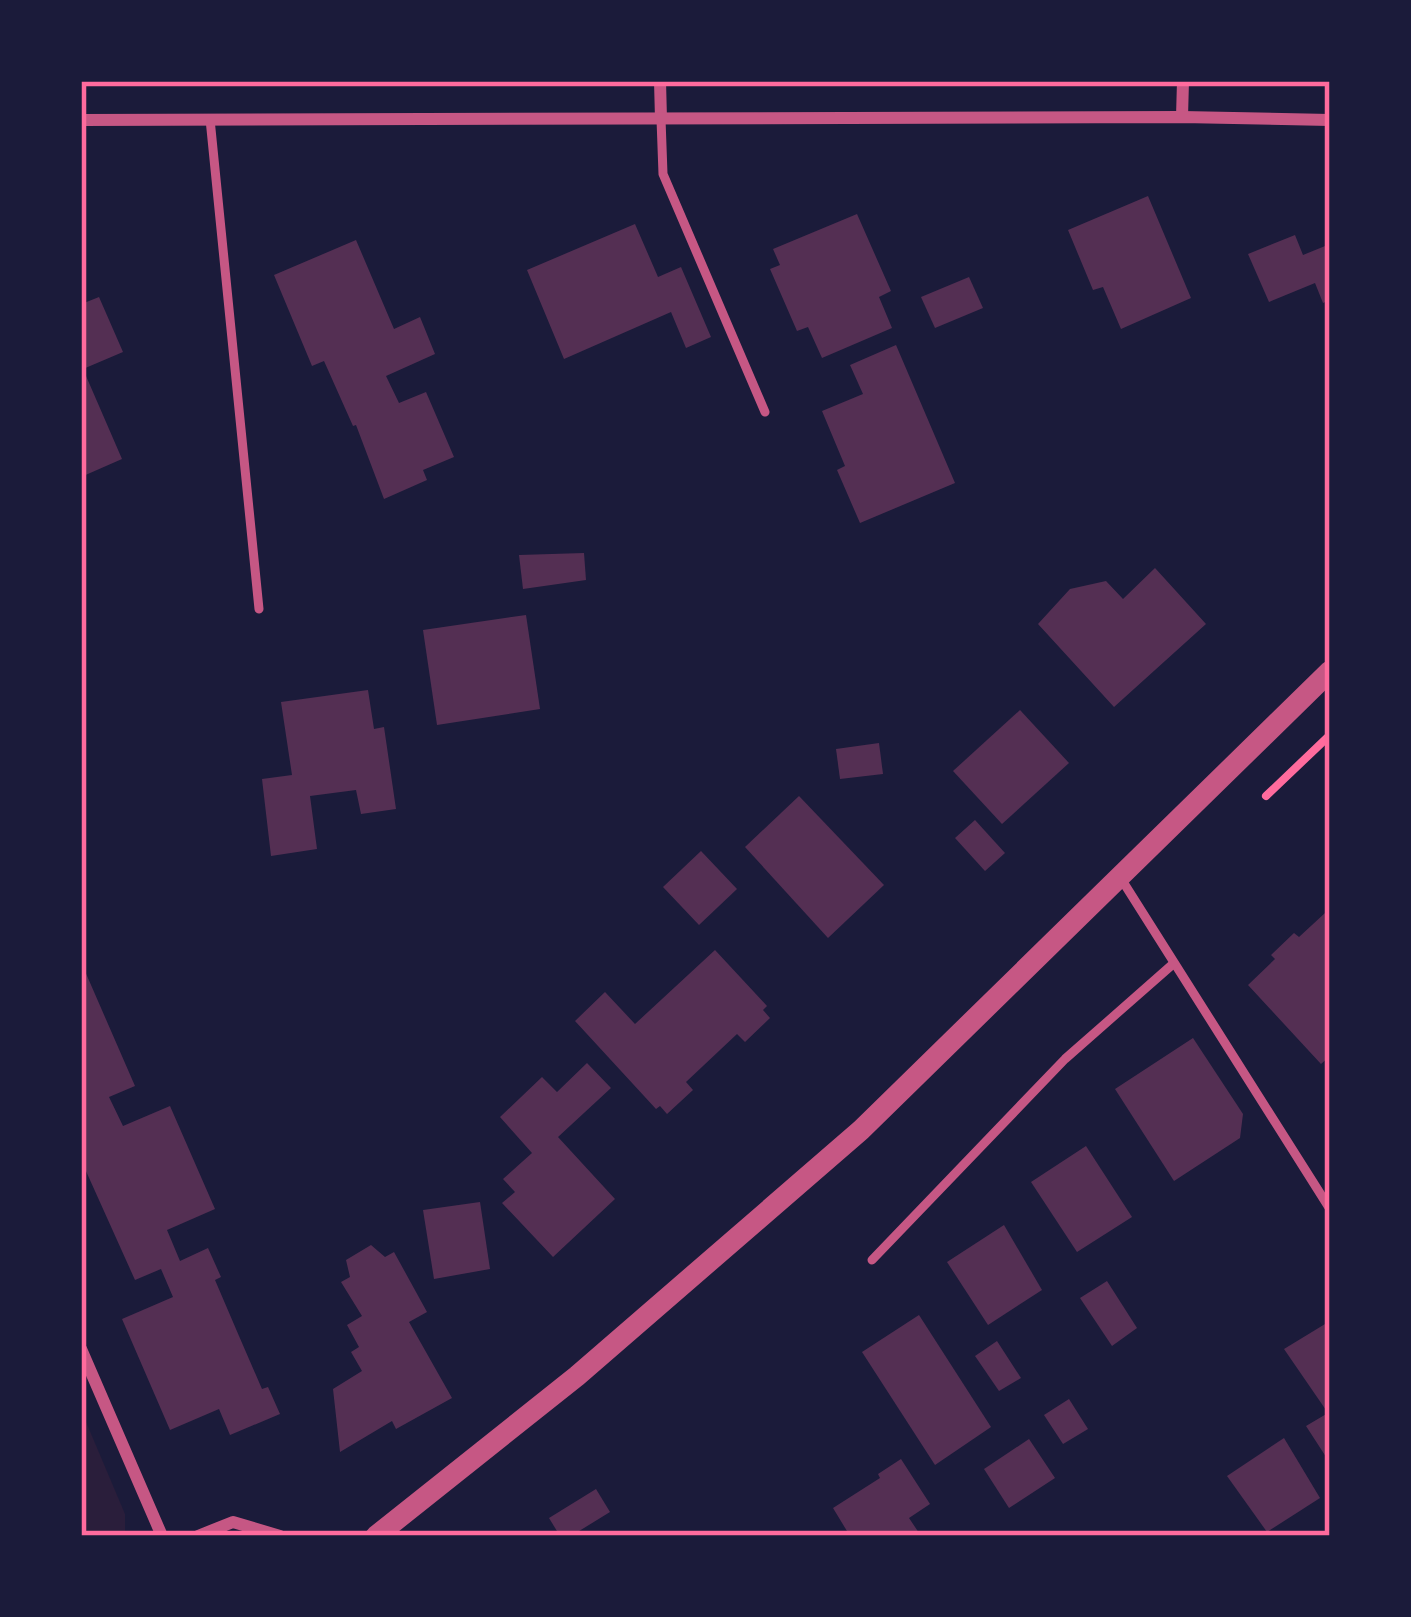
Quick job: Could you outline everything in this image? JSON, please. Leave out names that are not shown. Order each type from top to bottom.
[{"type":"street","points":[[660,81],[661,119]]},
{"type":"street","points":[[1182,117],[1183,81]]},
{"type":"street","points":[[81,120],[1330,120]]},
{"type":"street","points":[[376,1536],[577,1376],[861,1130],[1330,670]]},
{"type":"street","points":[[81,1349],[162,1536]]},
{"type":"street","points":[[198,1536],[233,1522],[280,1536]]},
{"type":"lane","points":[[211,119],[259,609]]},
{"type":"lane","points":[[661,119],[663,175],[764,412]]},
{"type":"lane","points":[[1120,877],[1330,1209]]},
{"type":"lane","points":[[872,1260],[1065,1059],[1173,964]]},
{"type":"shaded area","points":[[81,1410],[125,1514],[125,1536],[81,1536]]},
{"type":"building","points":[[1148,196],[1191,298],[1121,329],[1103,287],[1093,290],[1068,230]]},
{"type":"building","points":[[857,214],[891,291],[879,297],[892,328],[822,358],[808,327],[797,331],[770,269],[780,265],[773,249]]},
{"type":"building","points":[[635,224],[658,277],[681,267],[711,337],[686,348],[671,312],[564,359],[527,270]]},
{"type":"building","points":[[1295,235],[1303,255],[1330,244],[1330,300],[1323,303],[1315,283],[1269,302],[1248,254]]},
{"type":"building","points":[[356,240],[394,329],[420,317],[435,354],[386,376],[399,403],[426,392],[454,457],[423,470],[427,480],[384,499],[356,425],[324,361],[312,366],[274,275]]},
{"type":"building","points":[[969,277],[983,308],[935,328],[921,297]]},
{"type":"building","points":[[81,295],[84,303],[99,297],[123,352],[83,369],[122,459],[81,477]]},
{"type":"building","points":[[896,345],[955,483],[860,523],[837,470],[845,466],[822,411],[863,394],[850,365]]},
{"type":"building","points":[[584,553],[586,580],[523,589],[519,555]]},
{"type":"building","points":[[1155,568],[1206,624],[1114,707],[1038,624],[1070,589],[1106,581],[1123,599]]},
{"type":"building","points":[[526,615],[540,709],[437,725],[423,630]]},
{"type":"building","points":[[368,690],[374,729],[384,727],[396,809],[361,814],[356,790],[310,796],[317,849],[271,856],[262,779],[292,775],[281,702]]},
{"type":"building","points":[[1020,710],[1069,763],[1002,824],[953,771]]},
{"type":"building","points":[[879,743],[883,774],[840,779],[836,749]]},
{"type":"building","points":[[799,796],[884,885],[828,938],[745,847]]},
{"type":"building","points":[[975,820],[1005,853],[985,871],[955,838]]},
{"type":"building","points":[[701,851],[737,889],[699,925],[663,887]]},
{"type":"building","points":[[1325,913],[1330,918],[1330,1056],[1321,1064],[1248,985],[1294,933],[1299,937]]},
{"type":"building","points":[[715,950],[767,1006],[763,1010],[770,1018],[745,1042],[737,1034],[686,1082],[693,1090],[667,1114],[660,1106],[656,1109],[575,1021],[605,992],[635,1024]]},
{"type":"building","points":[[81,962],[135,1086],[109,1097],[123,1126],[170,1106],[215,1209],[167,1230],[180,1261],[208,1248],[221,1277],[215,1280],[239,1336],[262,1389],[268,1387],[280,1414],[230,1435],[219,1409],[170,1430],[122,1319],[173,1297],[161,1269],[135,1280],[81,1160]]},
{"type":"building","points":[[1193,1038],[1243,1114],[1240,1138],[1174,1181],[1115,1089]]},
{"type":"building","points":[[587,1063],[611,1088],[558,1137],[615,1199],[553,1257],[502,1203],[515,1192],[503,1179],[532,1153],[500,1117],[542,1077],[557,1092]]},
{"type":"building","points":[[1086,1146],[1132,1217],[1077,1252],[1031,1182]]},
{"type":"building","points":[[480,1202],[490,1269],[434,1279],[423,1210]]},
{"type":"building","points":[[1004,1225],[1042,1290],[988,1325],[947,1262]]},
{"type":"building","points":[[371,1245],[385,1257],[394,1252],[427,1312],[409,1322],[452,1398],[396,1429],[392,1421],[340,1452],[333,1389],[362,1371],[351,1352],[359,1347],[347,1325],[362,1316],[341,1282],[350,1277],[346,1260]]},
{"type":"building","points":[[1107,1281],[1137,1328],[1112,1346],[1080,1298]]},
{"type":"building","points":[[919,1315],[991,1427],[935,1465],[862,1352]]},
{"type":"building","points":[[1330,1321],[1330,1463],[1306,1426],[1328,1413],[1284,1349]]},
{"type":"building","points":[[997,1341],[1021,1378],[999,1391],[975,1356]]},
{"type":"building","points":[[1069,1399],[1088,1429],[1063,1444],[1044,1415]]},
{"type":"building","points":[[1284,1438],[1320,1498],[1267,1532],[1227,1476]]},
{"type":"building","points":[[1029,1439],[1055,1478],[1009,1508],[984,1469]]},
{"type":"building","points":[[901,1459],[930,1504],[909,1518],[921,1536],[850,1536],[833,1508]]},
{"type":"building","points":[[596,1489],[610,1512],[571,1536],[560,1536],[549,1518]]}]
